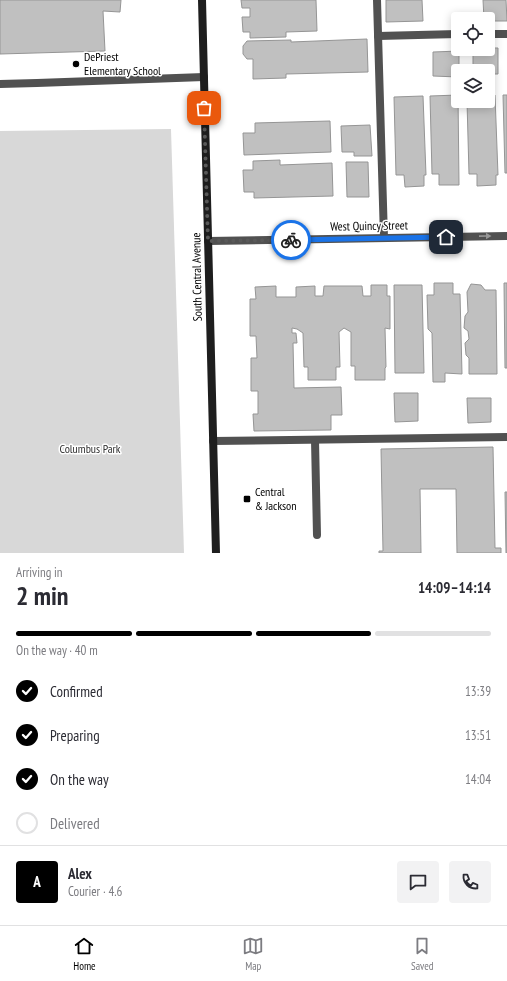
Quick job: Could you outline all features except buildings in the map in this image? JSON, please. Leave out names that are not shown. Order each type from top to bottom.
[{"type":"street","name":"South Central Avenue","points":[[202,0],[216,553]]},
{"type":"street","points":[[377,0],[384,238]]},
{"type":"street","points":[[378,36],[451,34]]},
{"type":"street","points":[[495,34],[507,34]]},
{"type":"street","points":[[0,84],[37,84],[204,77]]},
{"type":"street","name":"West Quincy Street","points":[[208,241],[507,236]]},
{"type":"street","points":[[213,441],[507,436]]},
{"type":"street","points":[[315,440],[317,535]]},
{"type":"green space","name":"Columbus Park","points":[[171,129],[184,553],[0,553],[0,131]]},
{"type":"way so far","points":[[204,108],[208,241],[291,240]]},
{"type":"place","name":"DePriest Elementary School","points":[[76,64]]},
{"type":"place","name":"Central & Jackson","points":[[247,499]]},
{"type":"route","points":[[291,240],[446,237]]}]
